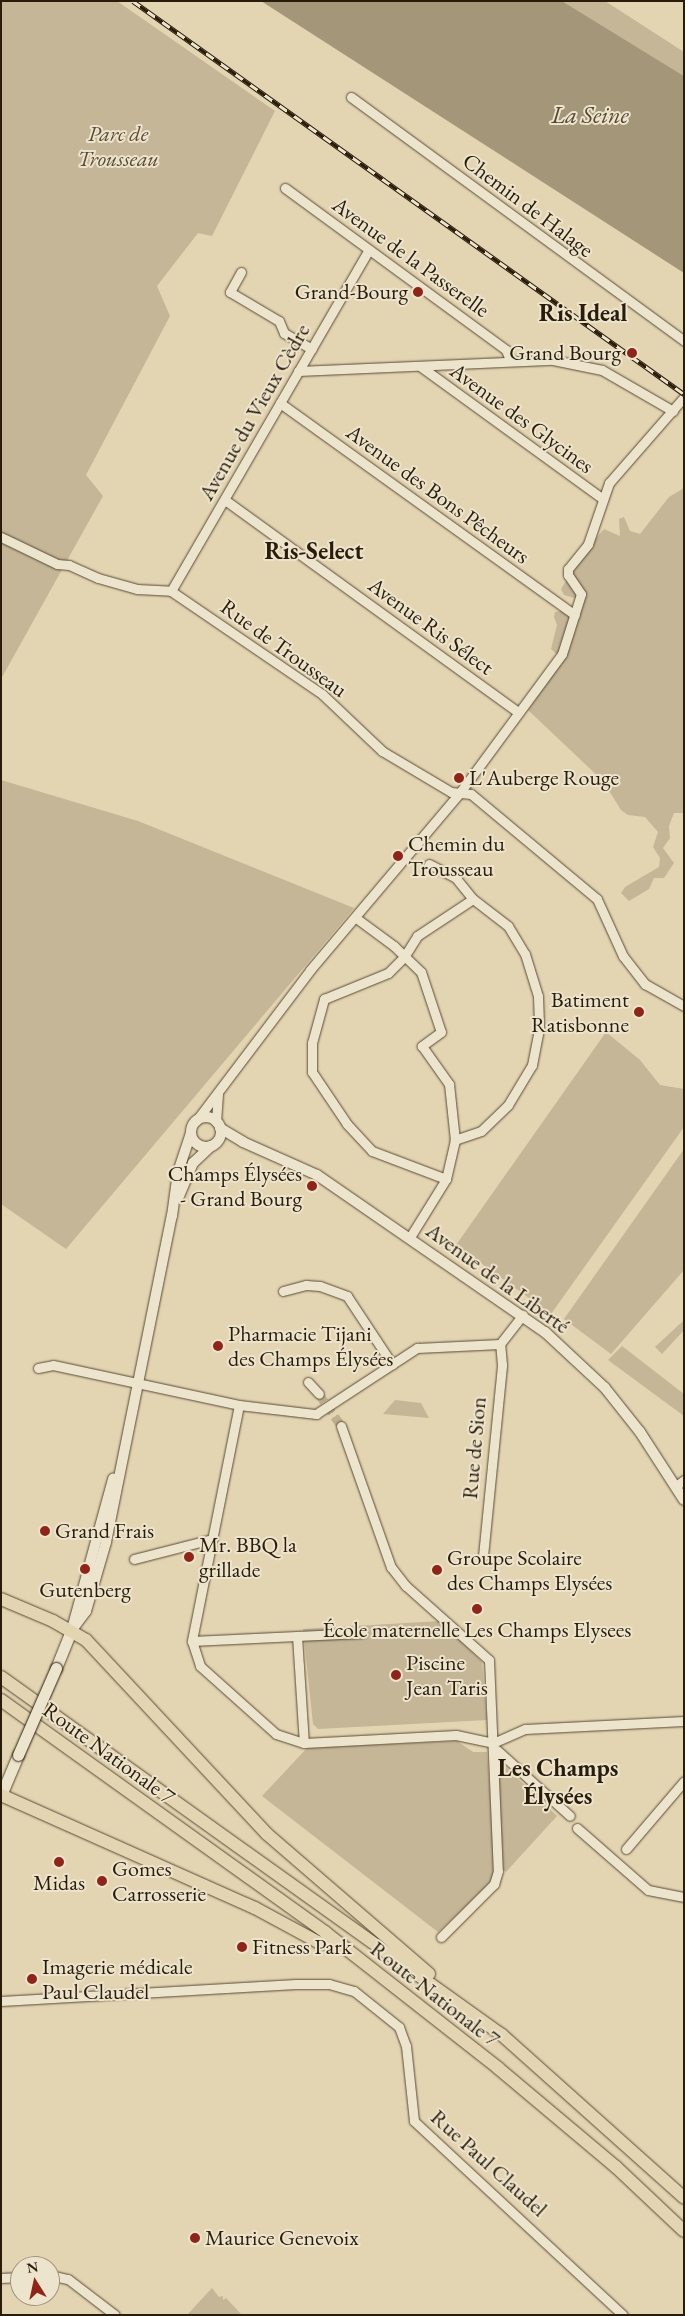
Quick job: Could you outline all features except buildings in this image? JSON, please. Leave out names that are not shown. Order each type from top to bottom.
[{"type":"main road","points":[[1,1599],[71,1631],[86,1640],[266,1834],[347,1906],[502,2035]]},
{"type":"main road","points":[[71,1631],[1,1795],[255,1908],[318,1942],[343,1947]]},
{"type":"main road","name":"Route Nationale 7","points":[[1,1677],[502,2035],[684,2198]]},
{"type":"main road","name":"Route Nationale 7","points":[[1,1700],[343,1947],[513,2080],[616,2167],[684,2231]]},
{"type":"street","name":"Chemin de Halage","points":[[351,97],[684,341]]},
{"type":"street","name":"Avenue de la Passerelle","points":[[286,188],[506,350],[510,360]]},
{"type":"street","name":"Avenue du Vieux Cèdre","points":[[171,591],[226,500],[298,371],[369,250]]},
{"type":"street","points":[[242,272],[230,292],[278,321],[284,333],[312,349]]},
{"type":"street","points":[[298,371],[510,360],[579,363],[602,370],[672,411]]},
{"type":"street","name":"Avenue des Glycines","points":[[420,366],[603,499]]},
{"type":"street","points":[[71,1631],[86,1611],[106,1542],[127,1427],[172,1216],[178,1172],[196,1121],[310,970],[356,918],[461,791],[562,654],[581,594],[568,575],[568,569],[588,544],[603,499],[613,477],[684,397]]},
{"type":"street","name":"Avenue des Bons Pêcheurs","points":[[280,403],[575,615]]},
{"type":"street","name":"Avenue Ris Sélect","points":[[226,500],[518,712]]},
{"type":"street","points":[[1,537],[57,564],[70,565],[98,578],[137,589],[171,591]]},
{"type":"street","name":"Rue de Trousseau","points":[[171,591],[322,694],[382,751],[451,792],[461,791],[471,794],[547,854],[597,899],[623,956],[646,984],[684,1006]]},
{"type":"street","points":[[429,864],[455,877],[474,899],[508,926],[525,954],[538,996],[539,1029],[532,1065],[508,1105],[481,1131],[455,1140]]},
{"type":"street","points":[[446,1179],[372,1151],[347,1124],[312,1072],[312,1043],[324,998],[388,973],[404,957],[416,936],[474,899]]},
{"type":"street","points":[[356,918],[421,972],[441,1032],[422,1046],[449,1084],[455,1140],[446,1179],[410,1237]]},
{"type":"street","points":[[172,1216],[193,1163],[213,1145],[218,1125],[218,1092]]},
{"type":"street","points":[[196,1121],[206,1118],[218,1125]]},
{"type":"street","name":"Avenue de la Liberté","points":[[218,1125],[243,1142],[317,1175],[523,1315],[569,1352],[605,1388],[680,1483],[684,1500]]},
{"type":"street","points":[[191,1133],[198,1145],[213,1145]]},
{"type":"street","name":"Avenue de la Liberté","points":[[213,1145],[243,1142]]},
{"type":"street","points":[[283,1291],[306,1285],[320,1286],[347,1296],[392,1364]]},
{"type":"street","points":[[38,1368],[53,1365],[239,1405],[316,1414],[392,1364],[425,1346],[500,1344],[523,1315]]},
{"type":"street","name":"Rue de Sion","points":[[483,1556],[502,1365],[500,1344]]},
{"type":"street","points":[[308,1382],[318,1394]]},
{"type":"street","points":[[239,1405],[192,1641],[200,1666],[276,1734],[304,1743],[456,1735],[495,1747],[570,1816]]},
{"type":"street","points":[[340,1426],[391,1567],[406,1586],[489,1660],[495,1747],[498,1871],[494,1884],[441,1937]]},
{"type":"street","points":[[134,1560],[212,1539]]},
{"type":"street","points":[[192,1641],[362,1633]]},
{"type":"street","points":[[297,1636],[304,1743]]},
{"type":"street","points":[[495,1747],[525,1729],[684,1721]]},
{"type":"street","points":[[626,1849],[684,1781]]},
{"type":"street","points":[[577,1828],[648,1890],[684,1897]]},
{"type":"street","name":"Rue Paul Claudel","points":[[1,2001],[296,1984],[330,1984],[354,1991],[399,2027],[406,2046],[414,2120],[623,2315]]},
{"type":"street","points":[[60,2277],[68,2279],[115,2315]]},
{"type":"green space","name":"Parc de Trousseau","points":[[1,1],[117,1],[275,111],[212,236],[198,233],[157,286],[170,316],[86,475],[103,496],[1,679]]},
{"type":"green space","points":[[562,1],[605,1],[684,52],[684,76]]},
{"type":"green space","points":[[684,488],[684,813],[674,813],[669,826],[670,838],[663,848],[674,863],[664,878],[654,878],[649,889],[629,901],[621,893],[625,887],[659,867],[660,858],[653,847],[658,832],[645,817],[628,815],[621,810],[603,781],[528,710],[563,660],[551,649],[557,625],[554,617],[555,612],[578,607],[578,599],[564,595],[561,589],[584,552],[604,529],[620,536],[619,519],[624,517],[630,531],[640,534],[669,497]]},
{"type":"green space","points":[[1,780],[138,821],[354,908],[66,1249],[1,1204]]},
{"type":"green space","points":[[606,1032],[640,1060],[660,1085],[684,1089],[684,1127],[551,1314],[456,1245]]},
{"type":"green space","points":[[684,1149],[684,1270],[611,1354],[564,1319]]},
{"type":"green space","points":[[684,1320],[684,1330],[662,1354],[655,1347]]},
{"type":"green space","points":[[622,1346],[684,1394],[684,1416],[608,1360]]},
{"type":"green space","points":[[395,1400],[421,1403],[429,1418],[383,1414]]},
{"type":"green space","name":"Piscine Jean Taris","points":[[440,1621],[482,1662],[487,1720],[318,1729],[313,1724],[303,1629]]},
{"type":"green space","points":[[457,1741],[473,1752],[487,1752],[495,1862],[493,1877],[484,1890],[438,1932],[262,1796],[307,1748]]},
{"type":"green space","points":[[496,1758],[557,1816],[506,1872],[502,1869]]},
{"type":"green space","points":[[212,2288],[219,2297],[223,2296],[223,2300],[226,2298],[242,2315],[187,2315]]},
{"type":"water","name":"La Seine","points":[[261,1],[562,1],[684,76],[684,273]]},
{"type":"tunnel","points":[[319,1394],[341,1426]]},
{"type":"railway","points":[[133,1],[684,394]]},
{"type":"place","name":"Grand-Bourg","points":[[418,292]]},
{"type":"place","name":"Grand Bourg","points":[[632,353]]},
{"type":"place","name":"L'Auberge Rouge","points":[[459,778]]},
{"type":"place","name":"Chemin du Trousseau","points":[[398,856]]},
{"type":"place","name":"Batiment Ratisbonne","points":[[639,1012]]},
{"type":"place","name":"Champs Élysées - Grand Bourg","points":[[312,1186]]},
{"type":"place","name":"Pharmacie Tijani des Champs Élysées","points":[[218,1346]]},
{"type":"place","name":"Grand Frais","points":[[45,1531]]},
{"type":"place","name":"Mr. BBQ la grillade","points":[[189,1557]]},
{"type":"place","name":"Gutenberg","points":[[85,1569]]},
{"type":"place","name":"Groupe Scolaire des Champs Elysées","points":[[437,1570]]},
{"type":"place","name":"École maternelle Les Champs Elysees","points":[[477,1609]]},
{"type":"place","name":"Piscine Jean Taris","points":[[396,1675]]},
{"type":"place","name":"Midas","points":[[59,1862]]},
{"type":"place","name":"Gomes Carrosserie","points":[[102,1881]]},
{"type":"place","name":"Fitness Park","points":[[242,1947]]},
{"type":"place","name":"Imagerie médicale Paul Claudel","points":[[32,1979]]},
{"type":"place","name":"Maurice Genevoix","points":[[195,2238]]},
{"type":"district","name":"Ris Ideal","points":[[583,313]]},
{"type":"district","name":"Ris-Select","points":[[314,551]]},
{"type":"district","name":"Les Champs Élysées","points":[[558,1782]]}]
